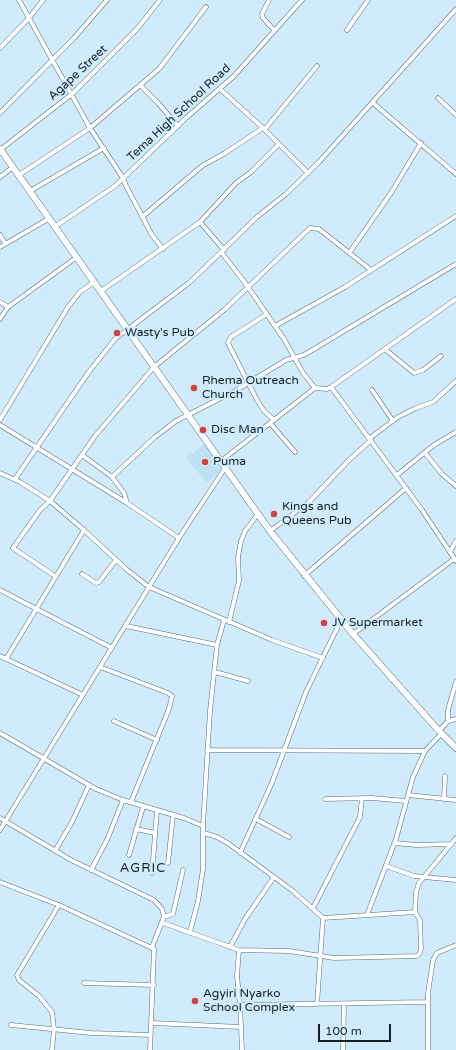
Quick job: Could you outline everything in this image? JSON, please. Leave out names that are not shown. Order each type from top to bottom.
[{"type":"main road","points":[[0,150],[56,226],[225,468],[304,576],[353,634],[456,748]]},
{"type":"street","points":[[19,0],[90,128],[123,178],[142,217],[162,249]]},
{"type":"street","points":[[0,48],[44,0]]},
{"type":"street","points":[[0,113],[52,60],[107,0]]},
{"type":"street","name":"Agape Street","points":[[0,150],[72,94],[137,29],[160,0]]},
{"type":"street","points":[[269,0],[262,14],[263,18],[274,30]]},
{"type":"street","name":"Tema High School Road","points":[[56,226],[115,186],[178,126],[234,76],[302,0]]},
{"type":"street","points":[[347,30],[368,0]]},
{"type":"street","points":[[19,176],[90,128],[159,69],[206,7]]},
{"type":"street","points":[[14,480],[88,373],[115,339],[172,296],[223,252],[257,218],[308,173],[373,103],[456,9]]},
{"type":"street","points":[[142,217],[202,166],[264,128],[317,66]]},
{"type":"street","points":[[140,86],[158,103],[178,126]]},
{"type":"street","points":[[220,89],[264,128],[308,173]]},
{"type":"street","points":[[438,98],[456,115]]},
{"type":"street","points":[[373,103],[456,174]]},
{"type":"street","points":[[350,252],[391,193],[421,143]]},
{"type":"street","points":[[101,292],[200,222],[236,183],[279,144]]},
{"type":"street","points":[[30,191],[104,148]]},
{"type":"street","points":[[0,177],[13,167]]},
{"type":"street","points":[[275,326],[345,287],[456,216]]},
{"type":"street","points":[[0,246],[50,218]]},
{"type":"street","points":[[200,222],[267,314],[293,357],[315,388]]},
{"type":"street","points":[[55,576],[13,548],[40,510],[50,501],[95,436],[154,367],[224,310],[310,228],[320,229],[371,270]]},
{"type":"street","points":[[0,235],[5,243]]},
{"type":"street","points":[[0,319],[8,307],[77,256]]},
{"type":"street","points":[[112,478],[155,437],[176,421],[249,383],[293,357],[304,355],[456,264]]},
{"type":"street","points":[[0,420],[68,307],[80,292],[94,282]]},
{"type":"street","points":[[221,461],[315,388],[327,389],[332,387],[456,299]]},
{"type":"street","points":[[0,302],[8,307]]},
{"type":"street","points":[[267,314],[228,340],[229,347],[264,411],[295,452]]},
{"type":"street","points":[[386,350],[414,374],[423,370],[441,356]]},
{"type":"street","points":[[270,531],[309,502],[370,439],[393,420],[416,408],[433,402],[456,381]]},
{"type":"street","points":[[332,387],[406,488],[455,560],[353,634]]},
{"type":"street","points":[[372,390],[393,420]]},
{"type":"street","points":[[0,425],[127,503],[179,538]]},
{"type":"street","points":[[397,476],[434,445],[456,432]]},
{"type":"street","points":[[425,453],[442,474],[456,486]]},
{"type":"street","points":[[82,455],[112,478],[124,493],[127,503]]},
{"type":"street","points":[[0,830],[179,538],[225,468]]},
{"type":"street","points":[[0,473],[50,501],[116,560],[150,587],[224,620],[322,658]]},
{"type":"street","points":[[304,576],[406,488]]},
{"type":"street","points":[[229,622],[239,581],[238,557],[241,541],[245,531],[258,514]]},
{"type":"street","points":[[6,659],[84,530]]},
{"type":"street","points":[[450,552],[456,541]]},
{"type":"street","points":[[82,574],[96,583],[116,560]]},
{"type":"street","points":[[0,590],[112,648]]},
{"type":"street","points":[[190,932],[200,888],[210,711],[217,645],[224,620]]},
{"type":"street","points":[[240,853],[271,785],[306,692],[341,620]]},
{"type":"street","points":[[126,626],[217,645]]},
{"type":"street","points":[[0,656],[83,695]]},
{"type":"street","points":[[100,667],[171,694],[172,699],[169,709],[131,802]]},
{"type":"street","points":[[215,672],[248,681]]},
{"type":"street","points":[[367,915],[386,866],[408,795],[425,751],[448,721],[448,710],[456,682]]},
{"type":"street","points":[[448,721],[456,719]]},
{"type":"street","points":[[114,721],[157,740]]},
{"type":"street","points":[[0,733],[89,785],[123,800],[203,826]]},
{"type":"street","points":[[207,750],[425,751]]},
{"type":"street","points":[[444,799],[445,776]]},
{"type":"street","points":[[55,851],[72,822],[89,785]]},
{"type":"street","points":[[408,795],[456,800]]},
{"type":"street","points":[[325,799],[362,798],[406,801]]},
{"type":"street","points":[[313,908],[360,817],[362,798]]},
{"type":"street","points":[[91,870],[97,861],[123,800]]},
{"type":"street","points":[[129,855],[143,806]]},
{"type":"street","points":[[152,873],[157,810]]},
{"type":"street","points":[[168,863],[173,816]]},
{"type":"street","points":[[0,818],[55,851],[154,900],[162,909],[164,918],[152,947]]},
{"type":"street","points":[[256,819],[288,837]]},
{"type":"street","points":[[136,829],[155,833]]},
{"type":"street","points":[[204,833],[224,840],[274,877],[313,908],[323,918],[317,1004]]},
{"type":"street","points":[[163,923],[239,950],[289,951],[334,958],[417,956],[421,949],[420,920],[415,912],[416,892],[423,878],[456,838]]},
{"type":"street","points":[[394,843],[416,845],[452,844]]},
{"type":"street","points":[[386,866],[423,878],[456,880]]},
{"type":"street","points":[[164,918],[173,914],[183,870]]},
{"type":"street","points":[[230,947],[245,918],[274,877]]},
{"type":"street","points":[[0,882],[60,905],[152,947],[155,954],[150,1050]]},
{"type":"street","points":[[52,1050],[54,1029],[52,1012],[48,1005],[19,980],[17,975],[60,905]]},
{"type":"street","points":[[323,918],[415,912]]},
{"type":"street","points":[[428,1050],[427,1002],[433,960],[437,953],[456,945]]},
{"type":"street","points":[[239,950],[237,983],[240,1005],[242,1050]]},
{"type":"street","points":[[84,983],[154,985]]},
{"type":"street","points":[[240,1005],[427,1002]]},
{"type":"street","points":[[343,1050],[344,1004]]},
{"type":"street","points":[[152,1023],[241,1027]]},
{"type":"street","points":[[11,1025],[151,1035]]},
{"type":"shaded area","points":[[205,444],[220,470],[207,483],[186,458]]},
{"type":"place","name":"Wasty's Pub","points":[[117,333]]},
{"type":"place","name":"Rhema Outreach Church","points":[[194,388]]},
{"type":"place","name":"Disc Man","points":[[203,430]]},
{"type":"place","name":"Puma","points":[[205,462]]},
{"type":"place","name":"Kings and Queens Pub","points":[[274,514]]},
{"type":"place","name":"JV Supermarket","points":[[324,623]]},
{"type":"place","name":"Agyiri Nyarko School Complex","points":[[195,1001]]},
{"type":"district","name":"AGRIC","points":[[143,869]]}]
